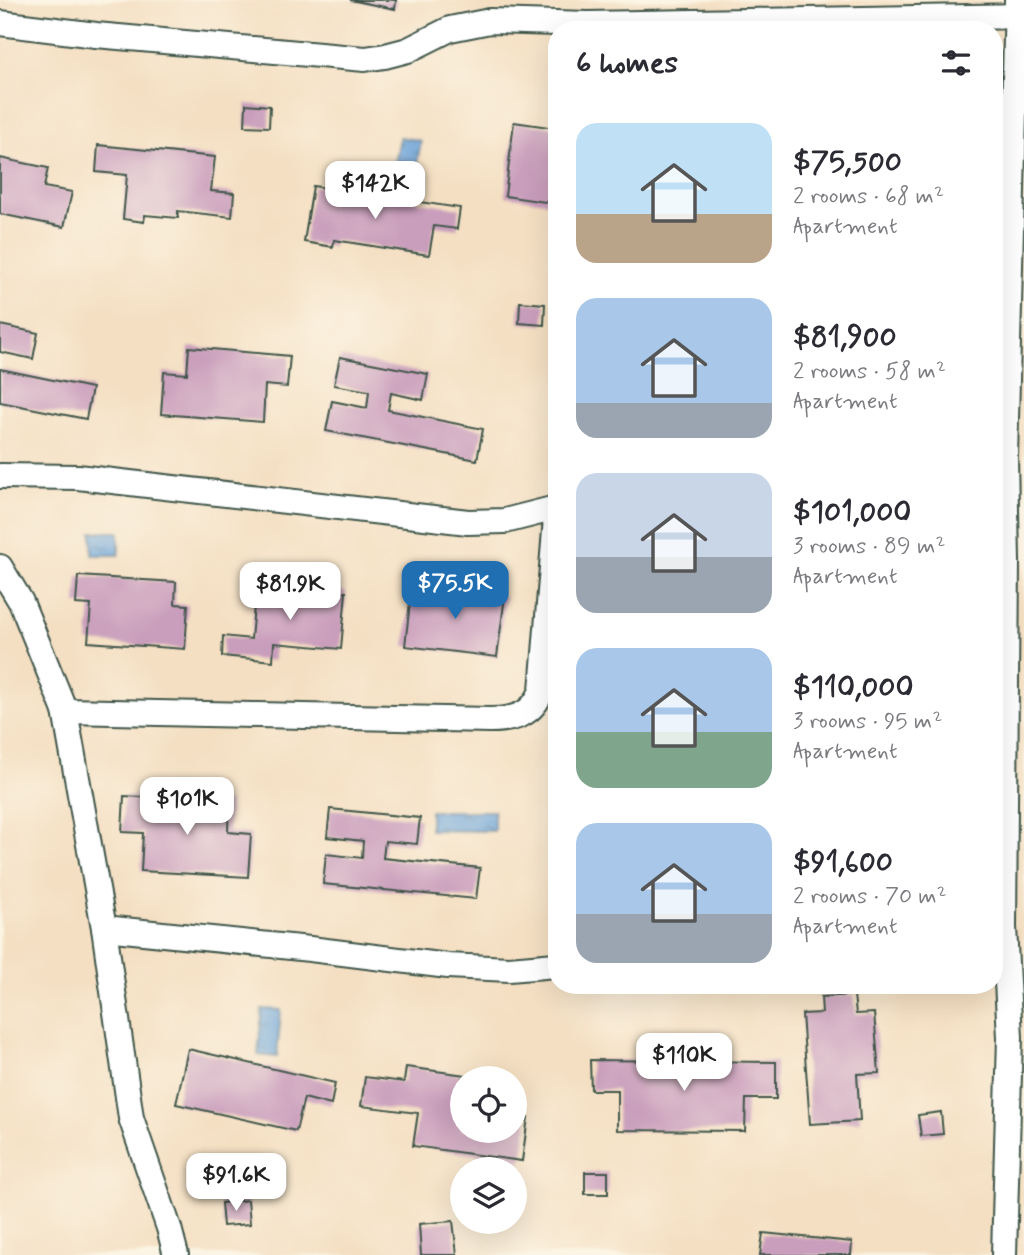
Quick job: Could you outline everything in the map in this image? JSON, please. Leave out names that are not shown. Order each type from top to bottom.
[{"type":"street","points":[[680,21],[1019,10],[1008,457],[1007,928],[1010,1037],[1004,1255]]},
{"type":"street","points":[[0,23],[96,35],[365,59],[408,50],[450,29],[490,21],[548,23]]},
{"type":"street","points":[[0,476],[78,477],[468,522],[505,521],[548,510]]},
{"type":"street","points":[[0,567],[21,602],[65,711],[104,928],[131,1118],[176,1255]]},
{"type":"street","points":[[65,711],[519,718],[538,700],[542,690],[548,617]]},
{"type":"street","points":[[104,928],[448,966],[509,969],[548,966]]},
{"type":"water","points":[[400,137],[421,141],[412,190],[391,185]]},
{"type":"water","points":[[92,532],[119,532],[119,555],[92,555]]},
{"type":"water","points":[[430,811],[494,811],[494,831],[430,830]]},
{"type":"water","points":[[262,1009],[281,1010],[277,1057],[258,1055]]},
{"type":"building","points":[[350,0],[396,0],[395,9]]},
{"type":"building","points":[[246,104],[270,106],[269,127],[245,126]]},
{"type":"building","points":[[514,122],[548,127],[548,202],[505,196]]},
{"type":"building","points":[[98,145],[215,157],[211,191],[234,193],[232,217],[178,211],[178,218],[145,215],[144,222],[123,219],[127,175],[96,172]]},
{"type":"building","points":[[0,158],[48,168],[44,187],[72,192],[64,227],[0,214]]},
{"type":"building","points":[[313,186],[460,208],[457,229],[434,226],[429,255],[334,240],[333,247],[304,242]]},
{"type":"building","points":[[520,302],[545,304],[544,325],[519,323]]},
{"type":"building","points":[[0,325],[38,333],[33,359],[0,352]]},
{"type":"building","points":[[189,347],[290,356],[287,387],[265,385],[263,422],[161,414],[164,372],[187,374]]},
{"type":"building","points":[[340,357],[428,374],[423,400],[391,393],[388,410],[483,429],[477,460],[326,431],[332,401],[367,408],[369,391],[334,385]]},
{"type":"building","points":[[0,369],[92,388],[86,419],[0,402]]},
{"type":"building","points":[[78,576],[176,582],[175,604],[188,605],[185,649],[88,642],[91,605],[76,604]]},
{"type":"building","points":[[256,584],[346,592],[341,649],[274,643],[273,661],[222,656],[223,636],[251,639]]},
{"type":"building","points":[[412,585],[505,596],[497,657],[405,646]]},
{"type":"building","points":[[124,796],[229,802],[228,832],[251,834],[248,877],[141,871],[143,833],[122,832]]},
{"type":"building","points":[[330,809],[420,818],[417,844],[385,841],[383,858],[480,868],[476,899],[323,884],[326,854],[362,858],[363,841],[327,837]]},
{"type":"building","points":[[854,995],[856,1014],[874,1013],[879,1073],[857,1074],[860,1121],[810,1124],[802,1014],[822,1013],[821,997]]},
{"type":"building","points":[[188,1049],[335,1083],[331,1105],[304,1098],[296,1131],[176,1104]]},
{"type":"building","points":[[590,1060],[776,1062],[776,1099],[746,1099],[745,1131],[617,1130],[617,1090],[591,1090]]},
{"type":"building","points":[[406,1067],[450,1073],[450,1143],[524,1143],[523,1157],[493,1157],[413,1146],[418,1113],[361,1106],[365,1077],[404,1082]]},
{"type":"building","points":[[941,1112],[943,1134],[921,1136],[918,1115]]},
{"type":"building","points":[[585,1172],[608,1172],[608,1194],[585,1194]]},
{"type":"building","points":[[248,1200],[250,1224],[223,1226],[221,1203]]},
{"type":"building","points":[[450,1221],[450,1234],[455,1234],[457,1255],[421,1255],[419,1224]]},
{"type":"building","points":[[763,1233],[852,1242],[851,1255],[760,1255]]}]
